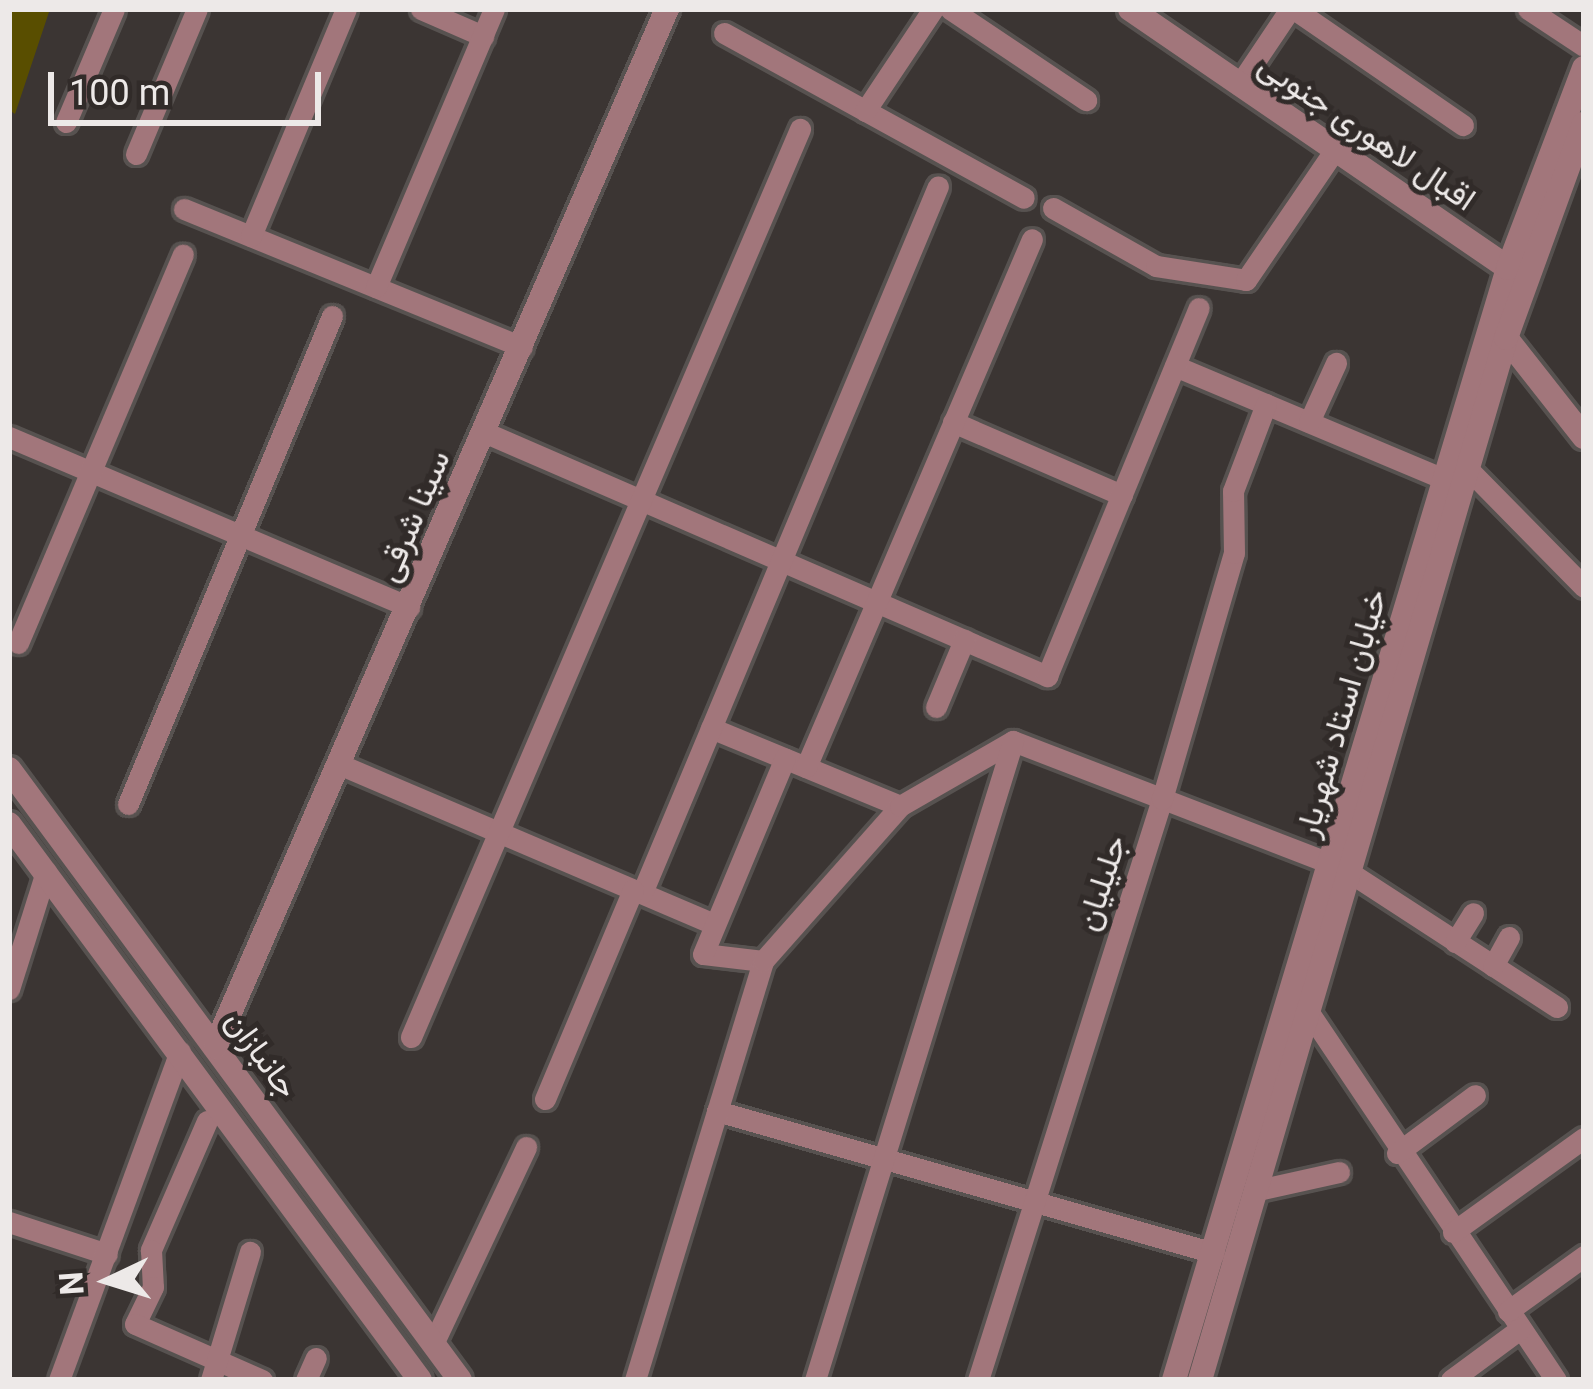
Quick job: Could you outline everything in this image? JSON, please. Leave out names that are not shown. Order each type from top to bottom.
[{"type":"street","points":[[67,122],[114,9]]},
{"type":"street","points":[[136,154],[197,9]]},
{"type":"street","points":[[251,236],[346,9]]},
{"type":"street","points":[[421,9],[483,36]]},
{"type":"street","points":[[376,287],[494,9]]},
{"type":"street","name":"سینا شرقی","points":[[215,1047],[668,9]]},
{"type":"street","points":[[865,111],[933,9]]},
{"type":"street","points":[[950,9],[1086,100]]},
{"type":"street","name":"اقبال لاهوری جنوبی","points":[[1130,9],[1508,268]]},
{"type":"street","points":[[1239,85],[1292,9],[1463,125]]},
{"type":"street","points":[[1528,9],[1584,46]]},
{"type":"street","points":[[724,33],[1024,198]]},
{"type":"street","name":"خیابان استاد شهریار","points":[[1174,1380],[1340,868],[1456,475],[1508,268],[1584,68]]},
{"type":"street","name":"خیابان استاد شهریار","points":[[1456,475],[1555,189],[1584,124]]},
{"type":"street","points":[[411,1037],[800,129]]},
{"type":"street","points":[[1053,208],[1156,266],[1246,280],[1334,151]]},
{"type":"street","points":[[1555,189],[1584,166]]},
{"type":"street","points":[[545,1099],[711,728],[938,186]]},
{"type":"street","points":[[184,209],[521,346]]},
{"type":"street","points":[[763,961],[703,954],[876,602],[1032,238]]},
{"type":"street","points":[[18,643],[183,255]]},
{"type":"street","points":[[484,432],[1047,676],[1199,308]]},
{"type":"street","points":[[128,804],[332,316]]},
{"type":"street","points":[[1506,338],[1584,436]]},
{"type":"street","points":[[1310,422],[1336,363]]},
{"type":"street","points":[[1175,366],[1456,475],[1584,587]]},
{"type":"street","name":"جلیلیان","points":[[978,1380],[1162,799],[1234,553],[1233,490],[1266,404]]},
{"type":"street","points":[[953,422],[1122,495]]},
{"type":"street","points":[[9,437],[409,607]]},
{"type":"street","points":[[936,707],[964,640]]},
{"type":"street","points":[[711,728],[900,806]]},
{"type":"street","points":[[1013,741],[1340,868],[1557,1007]]},
{"type":"street","points":[[635,1380],[763,961],[900,806],[1013,741]]},
{"type":"street","points":[[815,1380],[1013,741]]},
{"type":"street","points":[[341,765],[714,924]]},
{"type":"street","name":"جانبازان","points":[[9,769],[460,1380]]},
{"type":"street","points":[[9,823],[34,801]]},
{"type":"street","name":"جانبازان","points":[[9,823],[420,1380]]},
{"type":"street","name":"خیابان استاد شهریار","points":[[1201,1380],[1310,1014],[1340,868]]},
{"type":"street","points":[[9,989],[46,872]]},
{"type":"street","points":[[1455,942],[1473,913]]},
{"type":"street","points":[[1493,966],[1509,937]]},
{"type":"street","points":[[1310,1014],[1397,1153],[1556,1380]]},
{"type":"street","points":[[59,1380],[180,1052]]},
{"type":"street","points":[[1397,1153],[1474,1094]]},
{"type":"street","points":[[718,1111],[1214,1252]]},
{"type":"street","points":[[207,1121],[152,1250],[153,1287],[135,1324],[216,1370],[262,1380]]},
{"type":"street","points":[[1453,1232],[1584,1138]]},
{"type":"street","points":[[433,1344],[526,1148]]},
{"type":"street","points":[[1258,1190],[1339,1172]]},
{"type":"street","points":[[9,1222],[107,1254]]},
{"type":"street","points":[[216,1370],[250,1252]]},
{"type":"street","points":[[1451,1380],[1584,1256]]},
{"type":"street","points":[[306,1380],[316,1358]]},
{"type":"shaded area","points":[[9,9],[50,9],[15,114],[9,110]]}]
